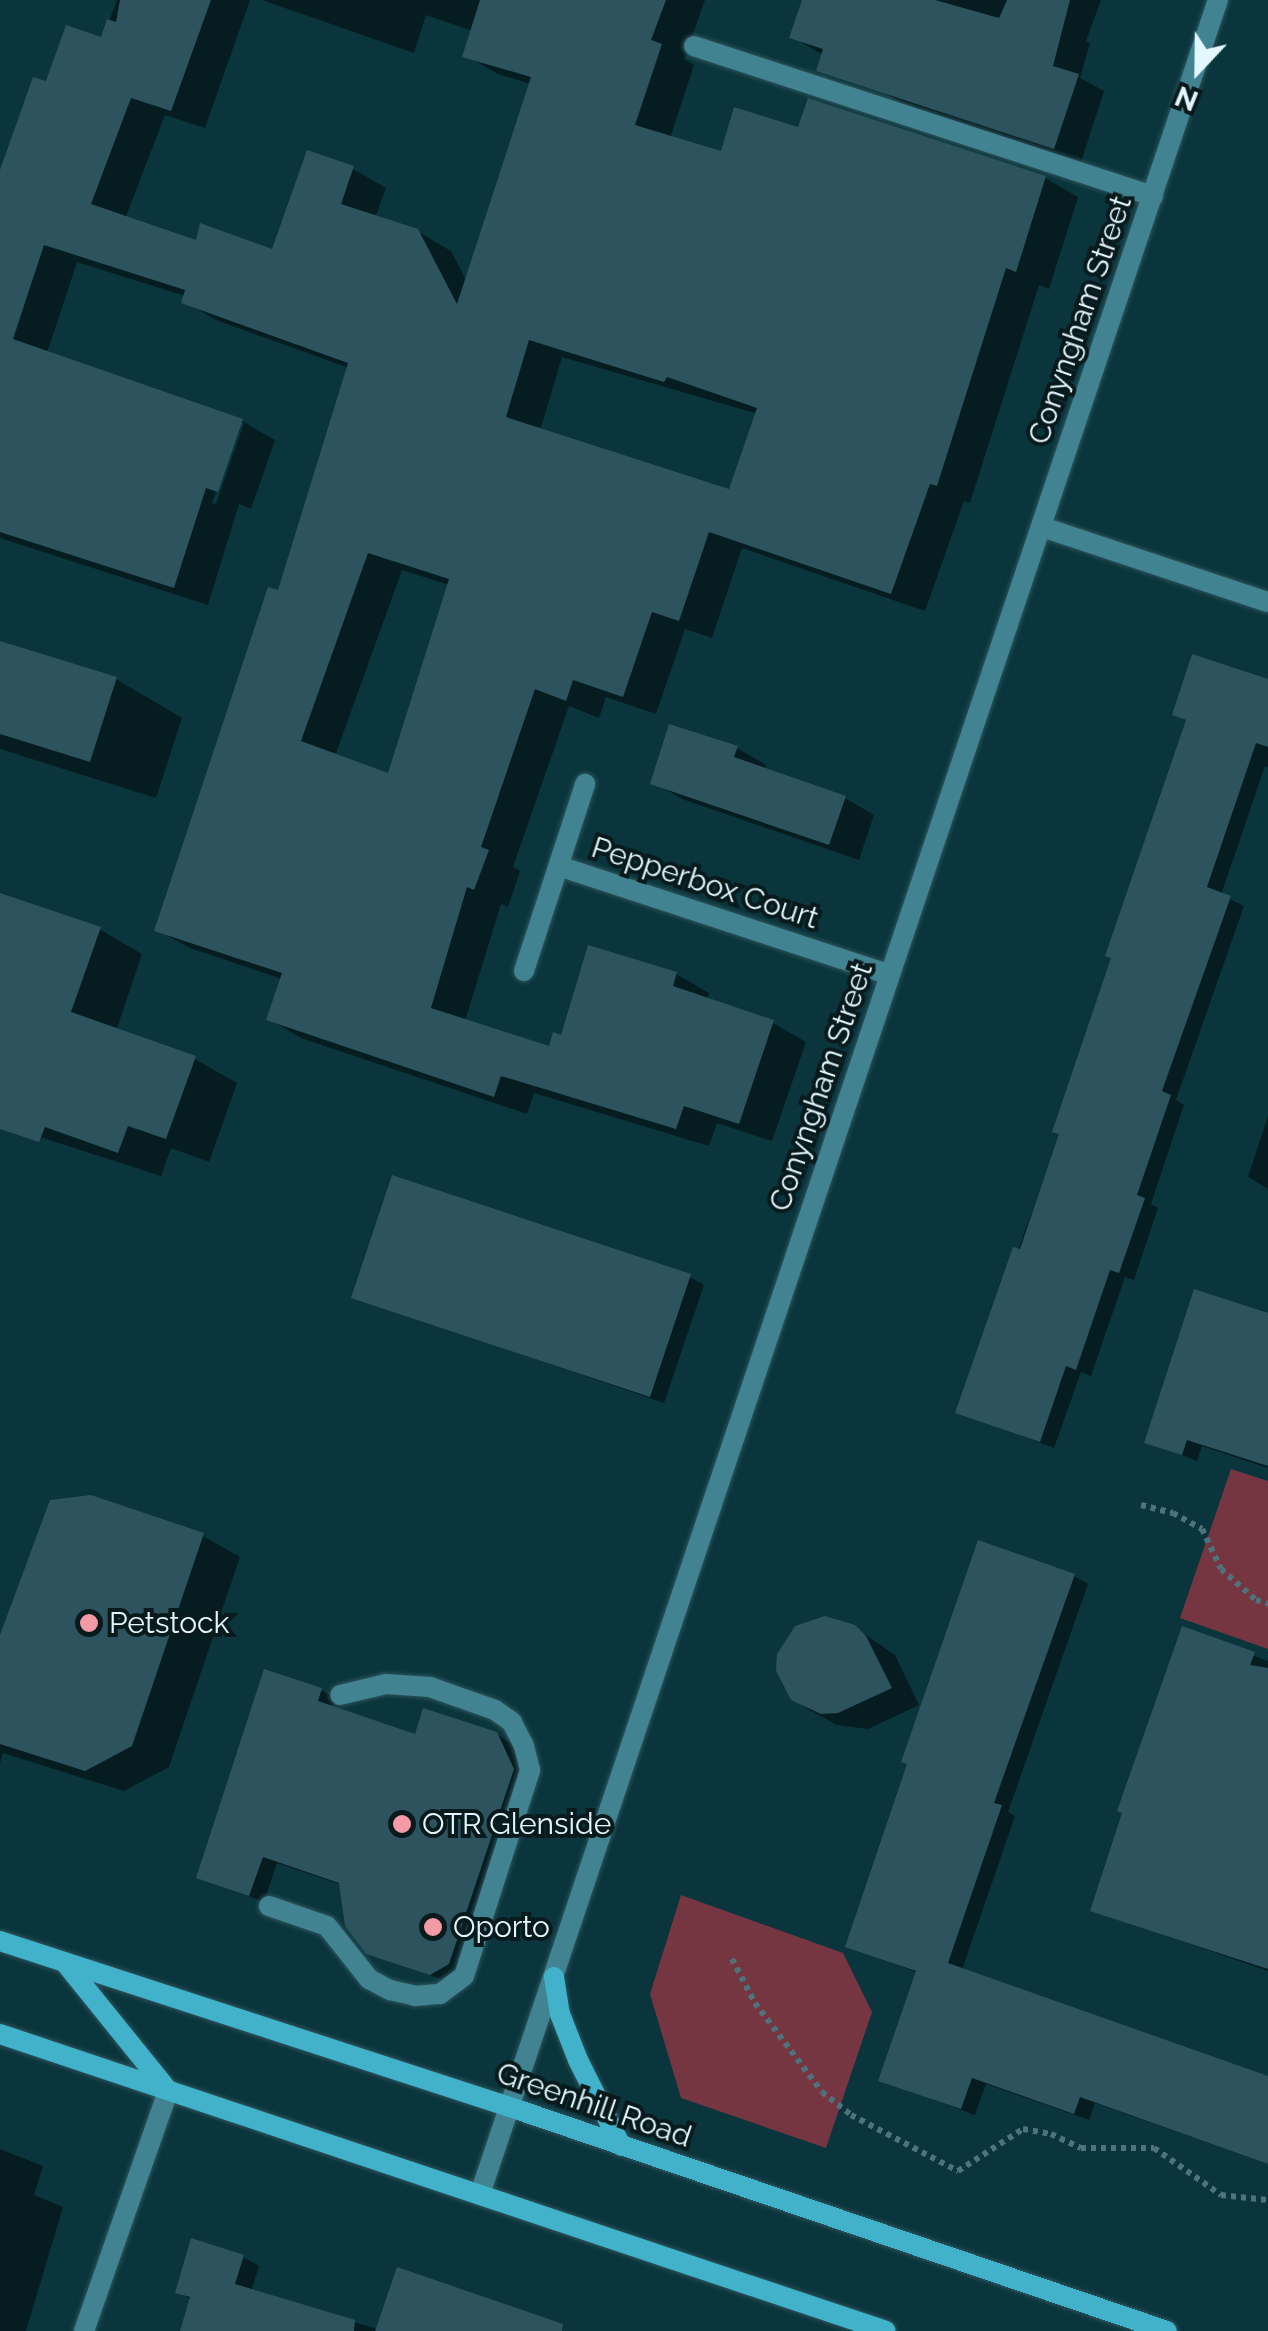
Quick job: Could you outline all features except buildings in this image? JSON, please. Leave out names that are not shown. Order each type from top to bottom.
[{"type":"main road","name":"Greenhill Road","points":[[0,1941],[510,2108],[1167,2331]]},
{"type":"main road","points":[[65,1962],[168,2090]]},
{"type":"main road","points":[[554,1978],[560,2014],[578,2060],[621,2146]]},
{"type":"main road","points":[[0,2034],[886,2331]]},
{"type":"street","name":"Conyngham Street","points":[[480,2194],[1218,0]]},
{"type":"street","points":[[694,46],[1153,196]]},
{"type":"street","points":[[1042,527],[1268,602]]},
{"type":"street","name":"Pepperbox Court","points":[[524,971],[586,784]]},
{"type":"street","name":"Pepperbox Court","points":[[558,866],[890,976]]},
{"type":"street","points":[[269,1906],[327,1926],[370,1979],[390,1990],[415,1996],[440,1994],[464,1976],[530,1770],[524,1746],[512,1722],[495,1710],[430,1687],[386,1684],[340,1695]]},
{"type":"street","points":[[84,2331],[168,2090]]},
{"type":"path","points":[[1141,1505],[1173,1513],[1202,1529],[1221,1569],[1256,1600],[1268,1604]]},
{"type":"path","points":[[732,1959],[755,2003],[822,2092],[850,2115],[958,2171],[1023,2129],[1050,2134],[1081,2148],[1154,2148],[1221,2195],[1268,2200]]},
{"type":"shaded area","points":[[1231,1469],[1268,1481],[1268,1649],[1180,1618]]},
{"type":"shaded area","points":[[681,1895],[843,1953],[872,2012],[826,2148],[681,2098],[650,1994]]},
{"type":"place","name":"Petstock","points":[[89,1623]]},
{"type":"place","name":"OTR Glenside","points":[[402,1824]]},
{"type":"place","name":"Oporto","points":[[433,1927]]}]
